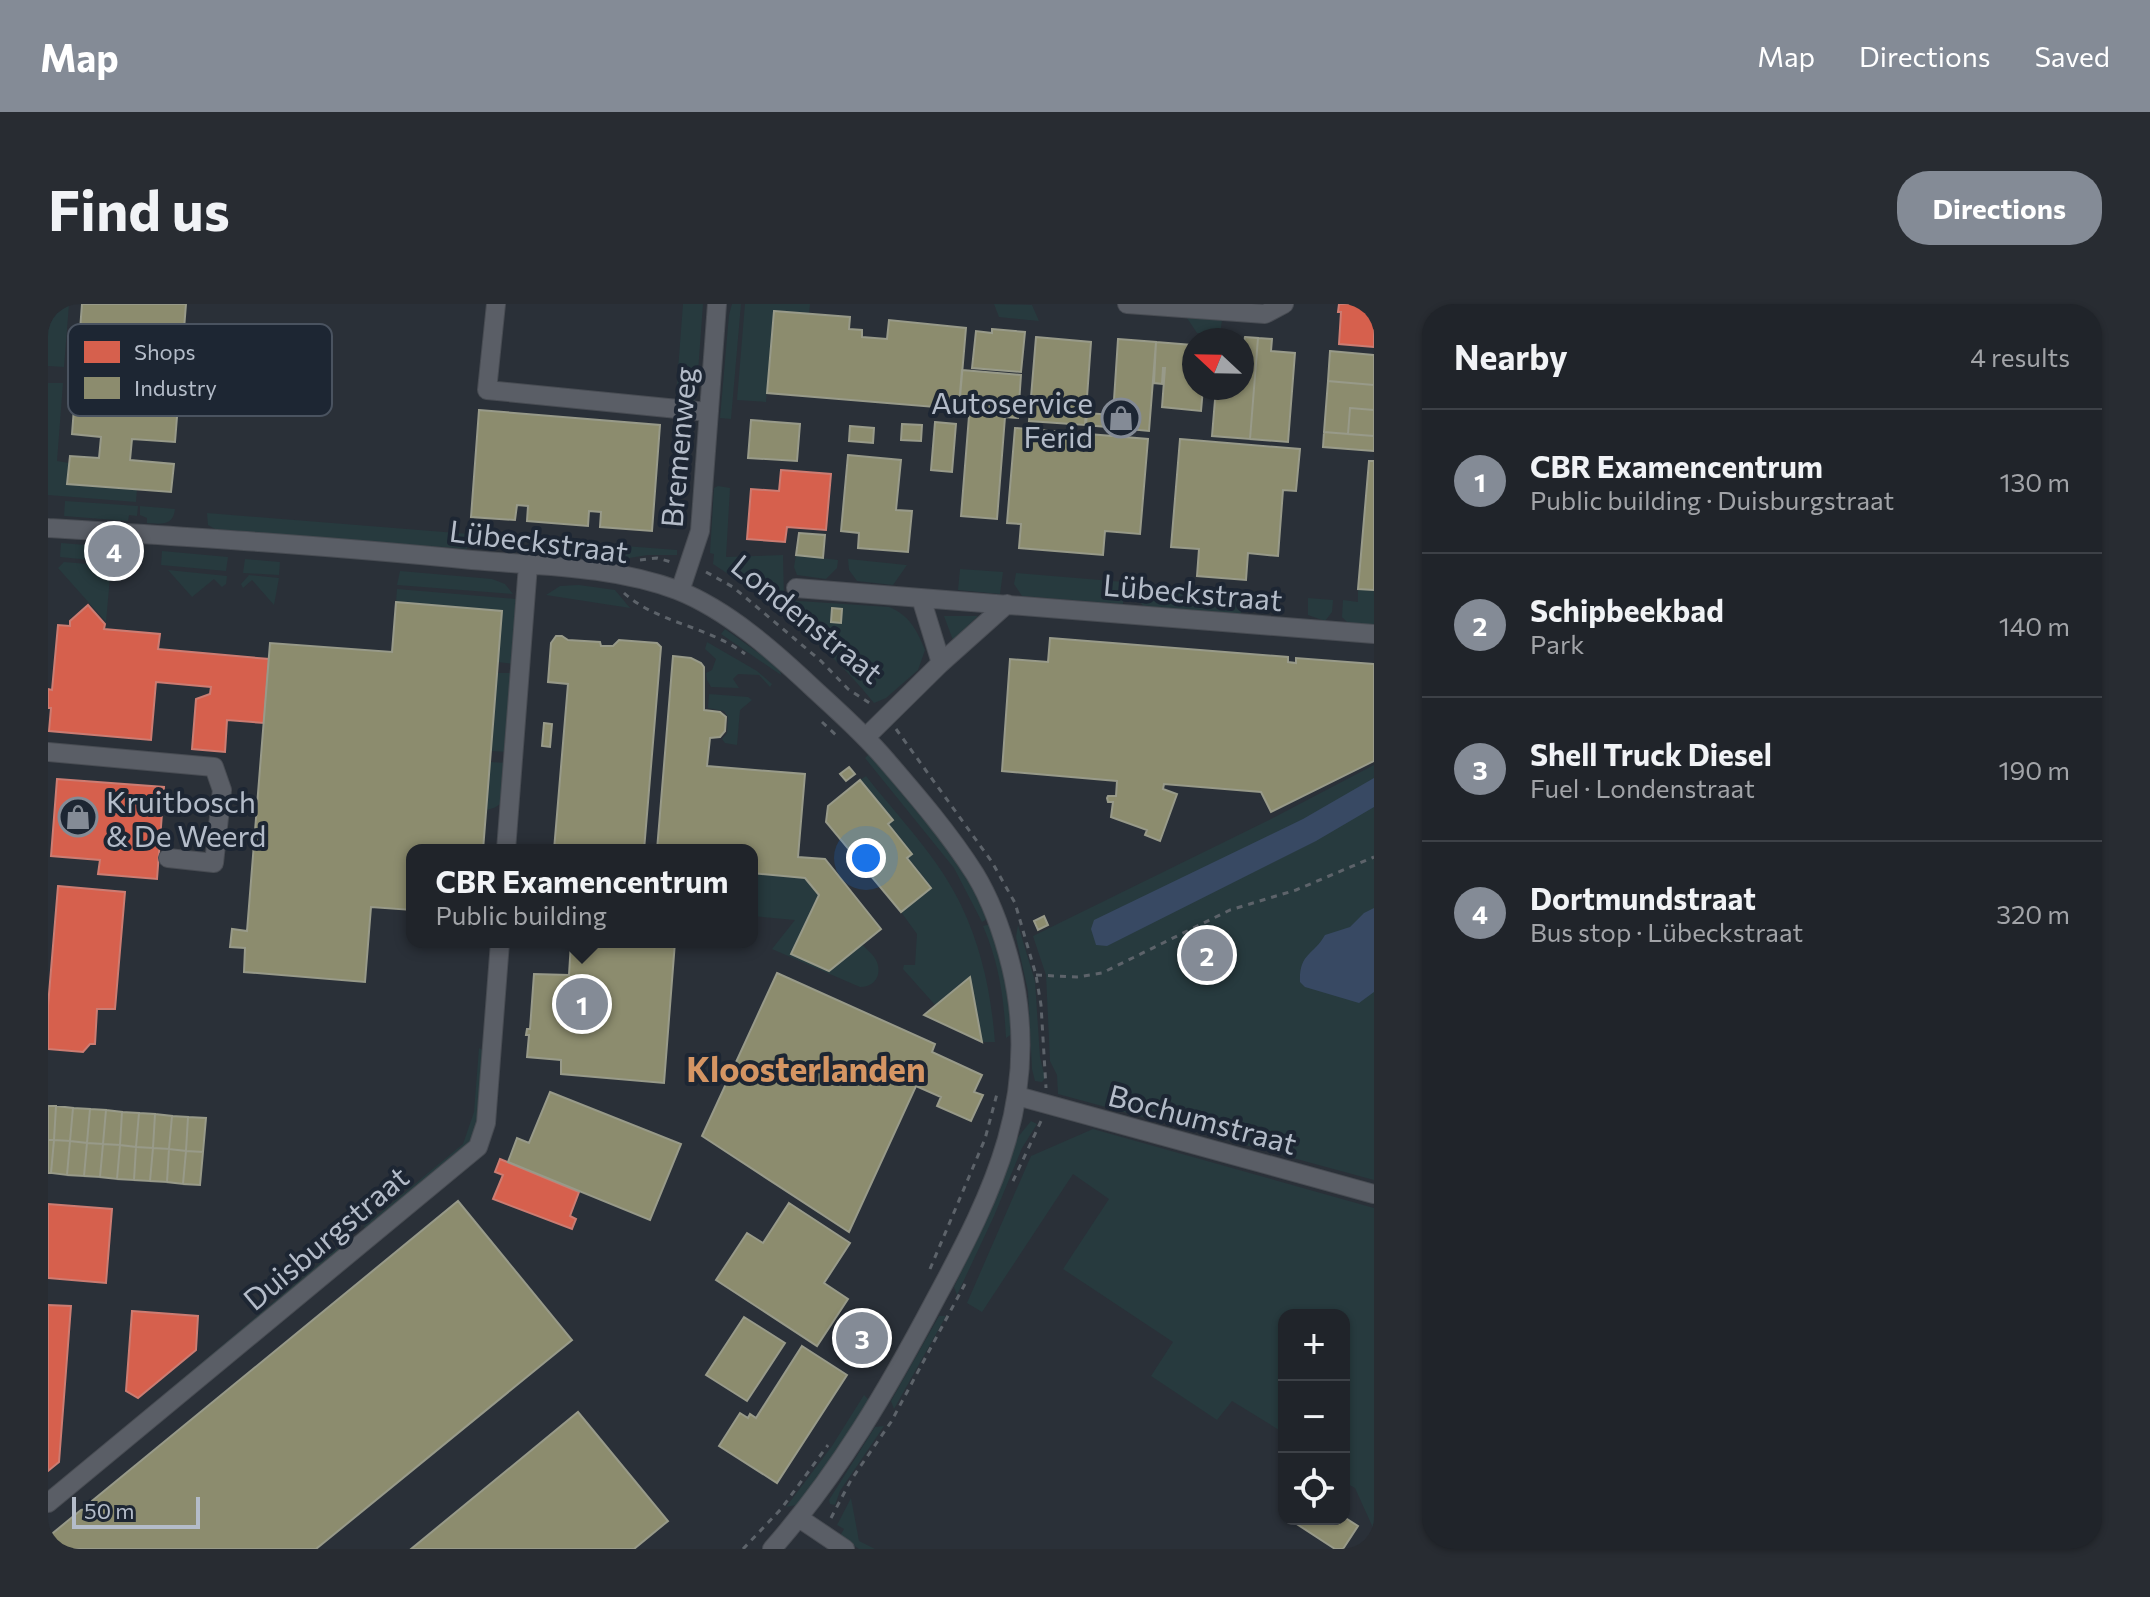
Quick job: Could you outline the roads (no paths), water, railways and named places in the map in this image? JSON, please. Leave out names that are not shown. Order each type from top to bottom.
[{"type":"street","points":[[496,304],[487,390],[708,412]]},
{"type":"street","name":"Bremenweg","points":[[680,591],[700,531],[717,304]]},
{"type":"street","points":[[1127,304],[1265,314],[1284,304]]},
{"type":"street","name":"Lübeckstraat","points":[[48,528],[339,547],[619,574],[680,591],[728,619],[773,649],[866,737]]},
{"type":"street","points":[[506,844],[528,565]]},
{"type":"street","name":"Lübeckstraat","points":[[796,588],[1374,634]]},
{"type":"street","points":[[921,598],[941,663]]},
{"type":"street","points":[[772,1549],[799,1518],[856,1440],[890,1385],[951,1272],[1005,1150],[1017,1096],[1022,1054],[1018,995],[1003,936],[975,874],[924,803],[866,737],[1007,604]]},
{"type":"street","points":[[48,752],[214,767],[222,790],[214,863],[168,858]]},
{"type":"street","name":"Duisburgstraat","points":[[48,1503],[478,1147],[486,1123],[500,948]]},
{"type":"street","name":"Bochumstraat","points":[[1017,1096],[1374,1194]]},
{"type":"street","points":[[799,1518],[845,1549]]},
{"type":"water","points":[[1374,778],[1374,807],[1316,841],[1107,946],[1096,945],[1091,929],[1094,920],[1303,819]]},
{"type":"water","points":[[1374,908],[1374,992],[1359,1003],[1305,987],[1300,982],[1302,965],[1325,935],[1350,927]]},
{"type":"place","name":"Autoservice Ferid","points":[[1121,418]]},
{"type":"place","name":"Dortmundstraat","points":[[114,551]]},
{"type":"place","name":"Kruitbosch & De Weerd","points":[[78,817]]},
{"type":"place","name":"Schipbeekbad","points":[[1207,955]]},
{"type":"place","name":"CBR Examencentrum","points":[[582,1004]]},
{"type":"place","name":"Shell Truck Diesel","points":[[862,1338]]},
{"type":"district","name":"Kloosterlanden","points":[[806,1068]]}]
